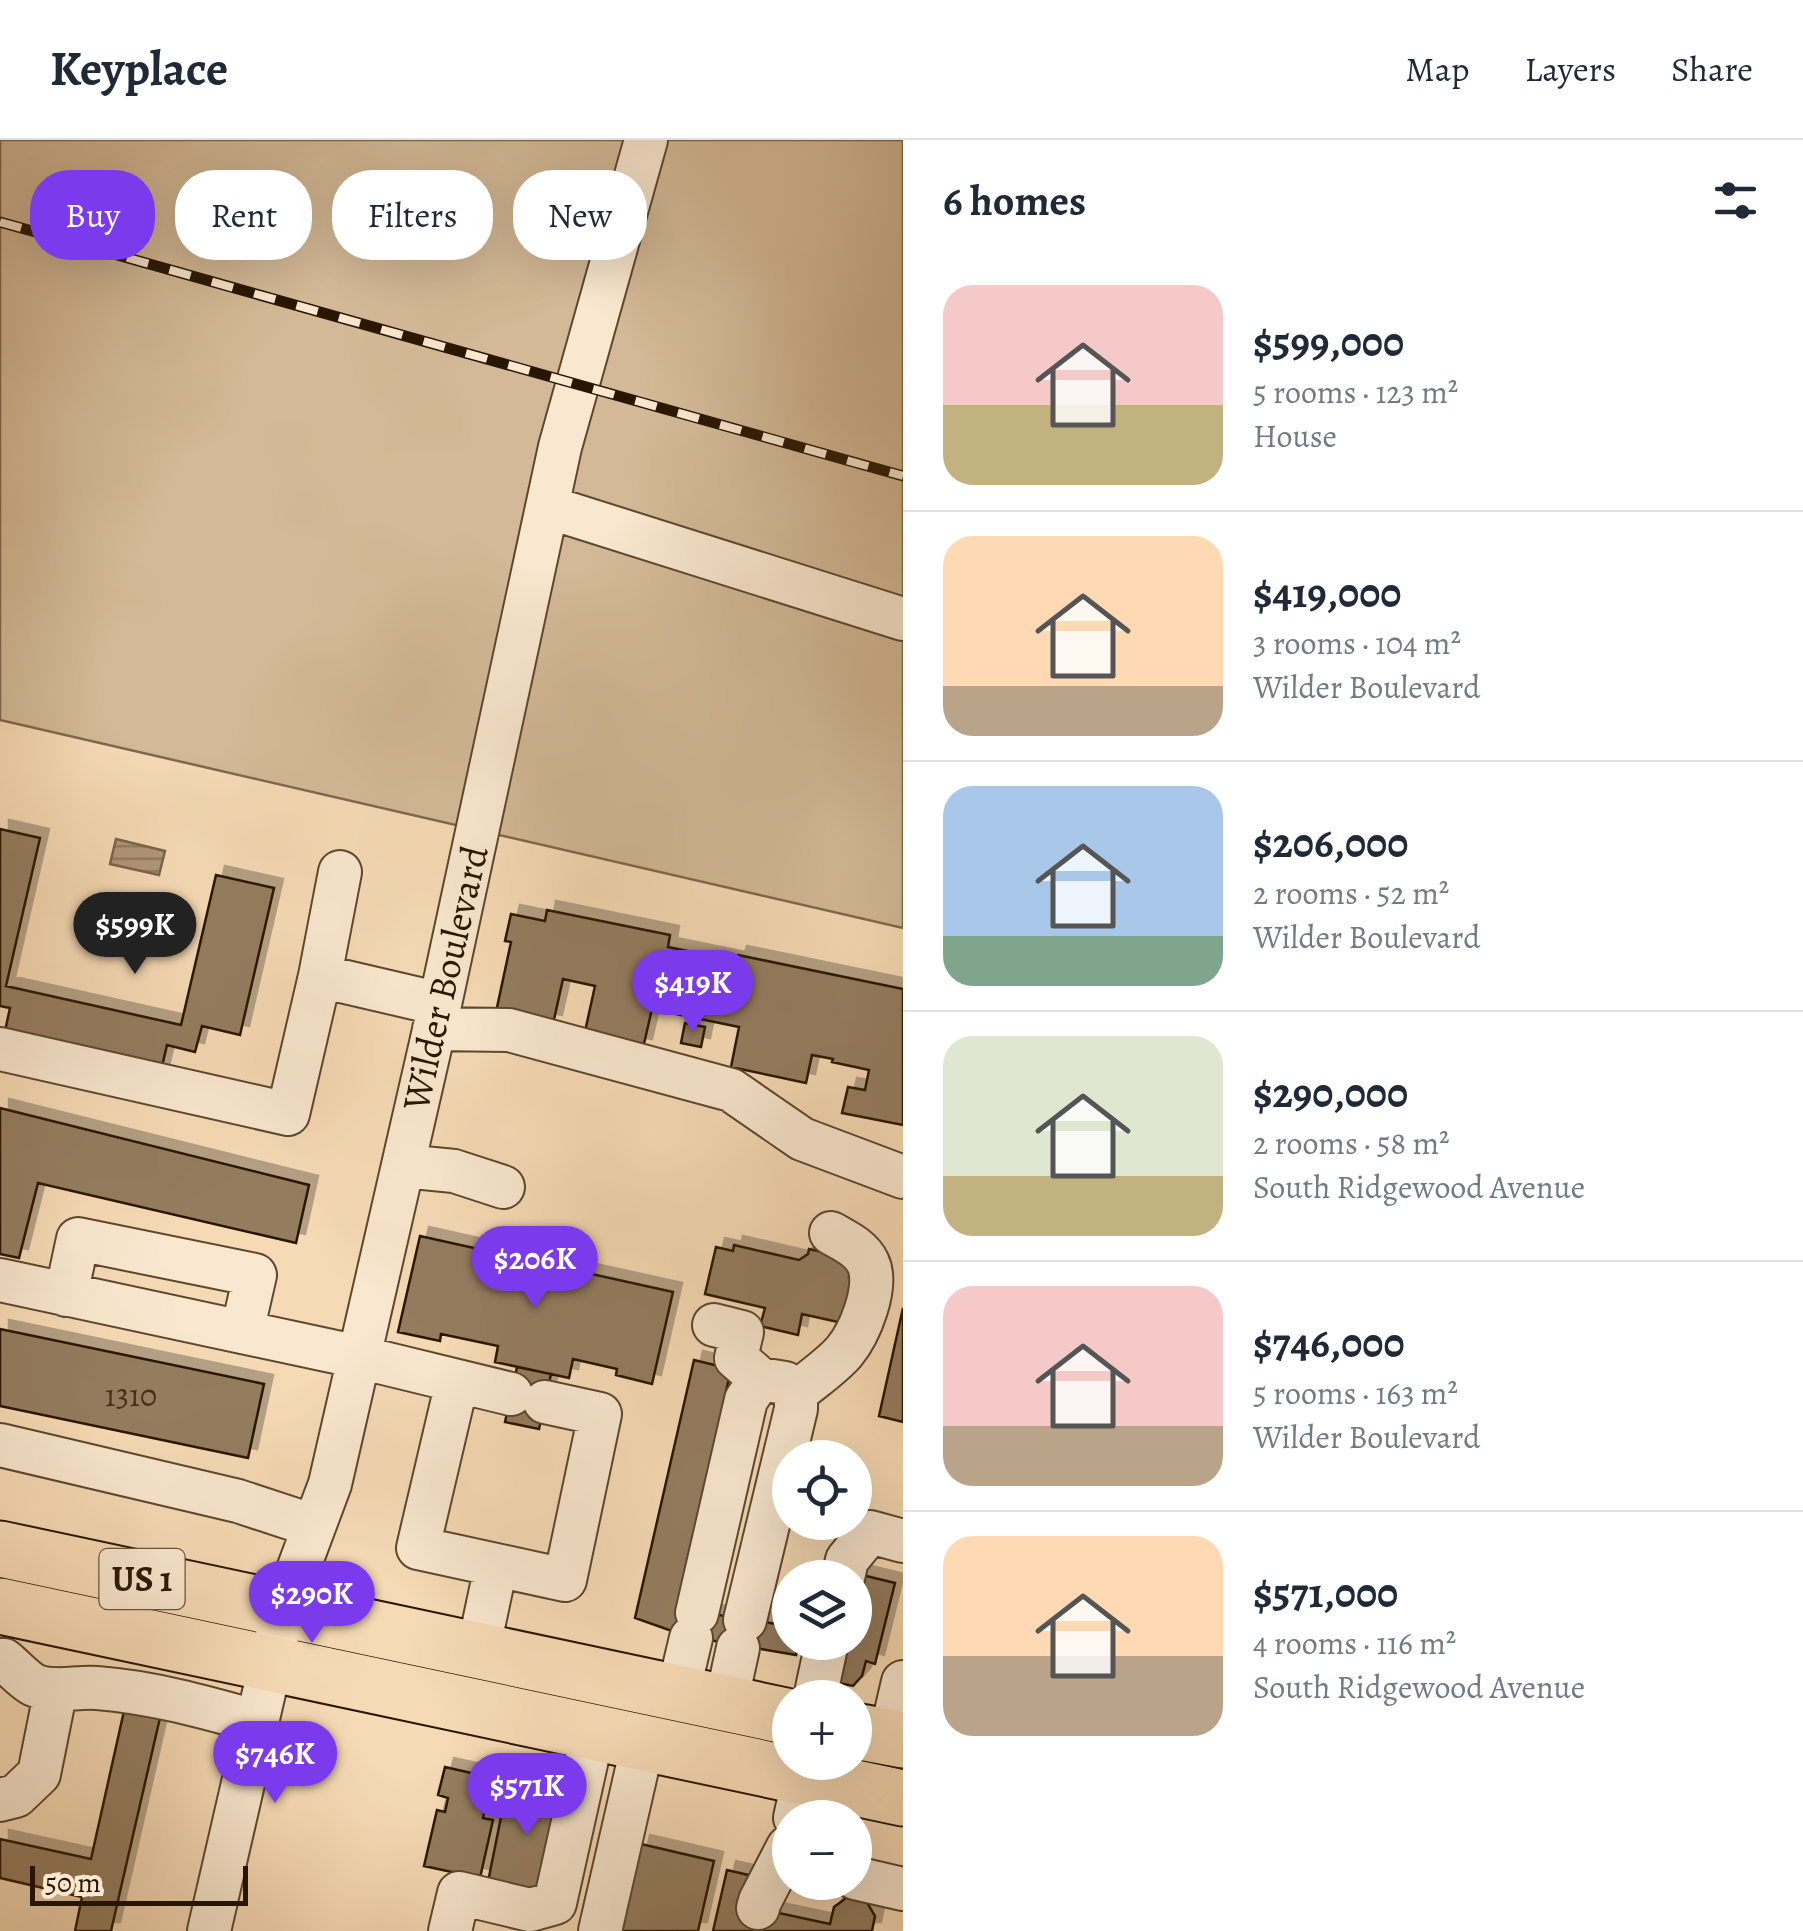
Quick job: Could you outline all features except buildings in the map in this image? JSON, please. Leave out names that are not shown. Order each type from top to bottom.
[{"type":"main road","name":"US 1","points":[[0,1549],[772,1713]]},
{"type":"main road","name":"US 1","points":[[5,1634],[113,1631],[618,1738],[772,1816]]},
{"type":"main road","name":"US 1","points":[[872,1806],[903,1798]]},
{"type":"street","name":"Wilder Boulevard","points":[[209,1931],[284,1610],[330,1484],[437,1016],[560,447],[646,140]]},
{"type":"street","points":[[548,506],[903,618]]},
{"type":"street","points":[[0,1049],[288,1114],[340,872]]},
{"type":"street","points":[[320,976],[437,1016],[509,1030],[731,1090],[802,1138],[903,1177]]},
{"type":"street","points":[[403,1166],[461,1164],[503,1187]]},
{"type":"street","points":[[702,1698],[694,1626],[746,1400],[844,1351],[862,1321],[872,1285],[868,1264],[855,1247],[832,1233]]},
{"type":"street","points":[[66,1295],[78,1239],[237,1271],[254,1275],[242,1332]]},
{"type":"street","points":[[0,1280],[359,1358],[600,1414],[565,1580],[418,1548],[457,1382]]},
{"type":"street","points":[[702,1698],[742,1634],[796,1409],[778,1386],[736,1358],[742,1332],[714,1326]]},
{"type":"street","points":[[0,1445],[238,1500],[314,1526]]},
{"type":"street","points":[[847,1560],[870,1532],[903,1541]]},
{"type":"street","points":[[478,1651],[496,1566]]},
{"type":"street","points":[[100,1688],[113,1631]]},
{"type":"street","points":[[5,1634],[34,1685],[100,1688],[201,1706],[258,1722]]},
{"type":"street","points":[[883,1736],[903,1682]]},
{"type":"street","points":[[0,1800],[16,1796],[39,1774],[56,1689]]},
{"type":"street","points":[[450,1931],[459,1893],[527,1920],[554,1903],[618,1738]]},
{"type":"street","points":[[600,1931],[618,1738]]},
{"type":"street","points":[[758,1908],[772,1873]]},
{"type":"street","points":[[872,1882],[903,1888]]},
{"type":"shaded area","points":[[0,140],[903,140],[903,928],[0,720]]},
{"type":"shaded area","points":[[116,839],[165,851],[159,875],[110,864]]},
{"type":"railway","points":[[0,222],[903,476]]}]
